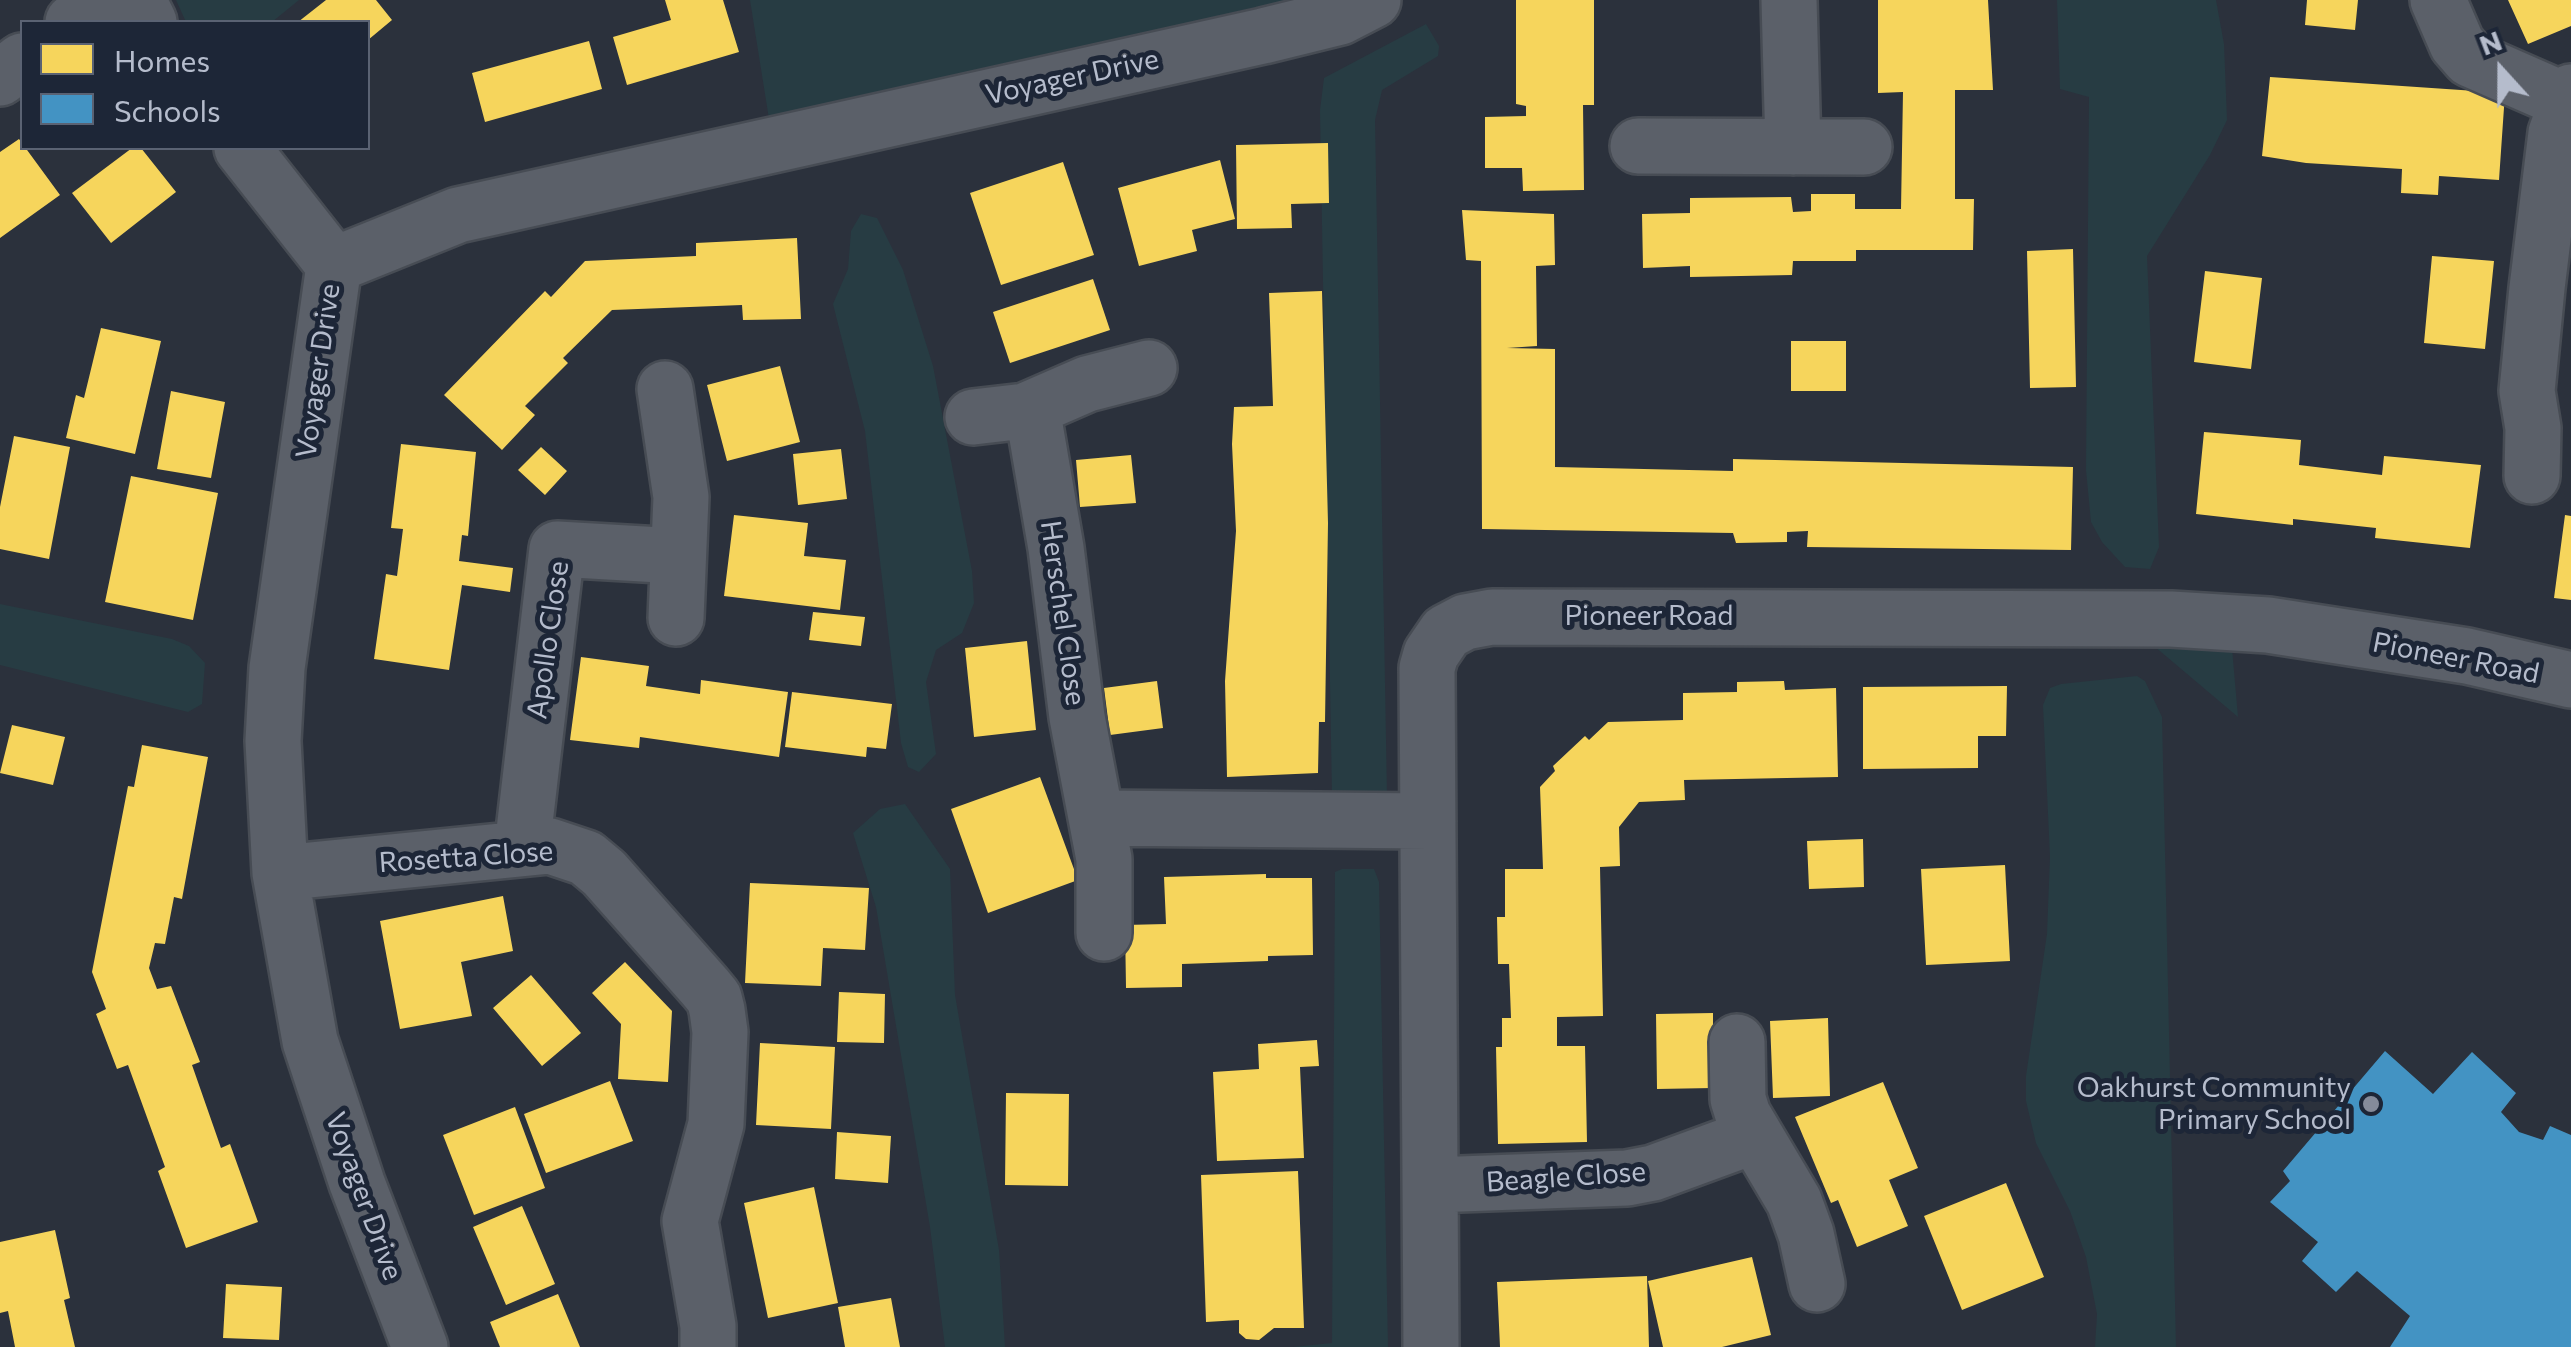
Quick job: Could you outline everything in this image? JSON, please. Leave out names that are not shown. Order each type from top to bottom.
[{"type":"street","name":"Voyager Drive","points":[[420,1347],[357,1183],[310,1042],[280,873],[273,741],[277,668],[334,265],[458,216],[1262,36],[1340,17],[1372,0]]},
{"type":"street","points":[[1789,0],[1793,147]]},
{"type":"street","points":[[2438,0],[2457,44],[2470,59],[2569,97],[2553,152],[2527,391],[2545,445]]},
{"type":"street","points":[[78,20],[109,6],[143,9]]},
{"type":"street","points":[[0,78],[20,63]]},
{"type":"street","points":[[1638,146],[1864,146]]},
{"type":"street","points":[[244,150],[334,265]]},
{"type":"street","points":[[973,418],[1032,408],[1087,384],[1149,368]]},
{"type":"street","points":[[666,389],[681,497],[676,618]]},
{"type":"street","name":"Herschel Close","points":[[1032,408],[1056,548],[1077,717],[1106,884],[1104,933]]},
{"type":"street","name":"Apollo Close","points":[[522,848],[557,549],[678,556]]},
{"type":"street","name":"Pioneer Road","points":[[1431,1347],[1426,668],[1446,632],[1478,618],[1624,615],[2247,622],[2467,656],[2571,680]]},
{"type":"street","points":[[1096,818],[1428,821]]},
{"type":"street","name":"Rosetta Close","points":[[280,873],[550,846],[586,858],[604,872],[714,998],[720,1032],[716,1124],[690,1221],[708,1347]]},
{"type":"street","points":[[1737,1042],[1738,1099],[1754,1136],[1794,1201],[1817,1284]]},
{"type":"street","name":"Beagle Close","points":[[1432,1185],[1653,1174],[1754,1136]]},
{"type":"shaded area","points":[[176,0],[299,0],[274,20],[185,20]]},
{"type":"shaded area","points":[[750,0],[1288,0],[769,119]]},
{"type":"shaded area","points":[[2057,0],[2216,0],[2224,44],[2227,120],[2210,155],[2147,256],[2159,547],[2150,569],[2125,567],[2102,542],[2091,522],[2086,470],[2089,97],[2060,89]]},
{"type":"shaded area","points":[[1426,24],[1439,46],[1438,56],[1382,90],[1375,120],[1387,796],[1332,796],[1320,110],[1324,78]]},
{"type":"shaded area","points":[[861,214],[877,218],[903,270],[933,366],[972,571],[974,603],[962,633],[936,650],[926,682],[936,754],[919,772],[908,767],[901,743],[865,431],[833,304],[848,269],[851,231]]},
{"type":"shaded area","points":[[0,604],[172,639],[189,646],[205,663],[202,704],[188,712],[0,665]]},
{"type":"shaded area","points":[[2154,646],[2232,648],[2238,717]]},
{"type":"shaded area","points":[[2137,676],[2145,681],[2162,717],[2176,1347],[2095,1347],[2097,1314],[2086,1257],[2070,1211],[2036,1143],[2026,1101],[2026,1076],[2047,934],[2050,857],[2043,705],[2050,688],[2061,684]]},
{"type":"shaded area","points":[[905,804],[950,869],[955,995],[999,1250],[1005,1347],[945,1347],[930,1227],[876,907],[853,833],[880,809]]},
{"type":"shaded area","points":[[1374,869],[1379,882],[1388,1347],[1293,1347],[1332,1343],[1335,872]]},
{"type":"building: Homes","points":[[326,0],[376,0],[392,20],[370,38],[370,20],[301,20]]},
{"type":"building: Homes","points":[[665,0],[723,0],[739,52],[627,85],[613,37],[671,20]]},
{"type":"building: Homes","points":[[1516,0],[1594,0],[1594,105],[1583,105],[1584,190],[1523,191],[1522,168],[1485,168],[1485,117],[1526,116],[1526,106],[1516,104]]},
{"type":"building: Homes","points":[[1878,0],[1988,0],[1993,90],[1955,90],[1955,199],[1974,199],[1973,250],[1856,250],[1856,261],[1793,261],[1792,275],[1690,277],[1690,266],[1643,268],[1642,214],[1690,213],[1690,198],[1791,197],[1793,212],[1811,211],[1811,194],[1855,194],[1855,209],[1901,209],[1903,92],[1878,93]]},
{"type":"building: Homes","points":[[2307,0],[2358,0],[2355,30],[2305,25]]},
{"type":"building: Homes","points":[[2508,0],[2571,0],[2571,26],[2528,44]]},
{"type":"building: Homes","points":[[589,41],[602,89],[485,122],[472,73]]},
{"type":"building: Homes","points":[[2270,77],[2505,93],[2499,180],[2439,176],[2438,195],[2401,193],[2402,169],[2262,156]]},
{"type":"building: Homes","points":[[19,139],[20,150],[27,150],[60,195],[0,238],[0,152]]},
{"type":"building: Homes","points":[[1328,143],[1329,203],[1291,204],[1292,228],[1237,229],[1236,145]]},
{"type":"building: Homes","points":[[129,150],[143,150],[176,192],[111,243],[72,193]]},
{"type":"building: Homes","points":[[1220,160],[1235,219],[1192,230],[1197,251],[1139,266],[1118,188]]},
{"type":"building: Homes","points":[[1063,162],[1094,255],[1001,285],[970,193]]},
{"type":"building: Homes","points":[[1462,210],[1554,214],[1555,265],[1536,266],[1537,346],[1507,348],[1555,349],[1555,467],[1733,471],[1733,459],[2073,467],[2071,550],[1807,547],[1808,531],[1787,532],[1787,542],[1736,543],[1733,533],[1482,529],[1481,261],[1466,260]]},
{"type":"building: Homes","points":[[797,238],[801,319],[743,320],[742,305],[612,310],[563,358],[568,363],[525,406],[535,415],[502,450],[444,395],[545,291],[551,297],[585,261],[696,256],[696,243]]},
{"type":"building: Homes","points":[[2073,249],[2076,387],[2030,388],[2027,251]]},
{"type":"building: Homes","points":[[2432,256],[2494,261],[2485,349],[2424,343]]},
{"type":"building: Homes","points":[[2205,271],[2262,278],[2251,369],[2194,362]]},
{"type":"building: Homes","points":[[1093,279],[1110,330],[1010,363],[993,312]]},
{"type":"building: Homes","points":[[1322,291],[1328,523],[1325,722],[1319,722],[1318,773],[1227,777],[1225,681],[1236,531],[1234,407],[1273,406],[1269,293]]},
{"type":"building: Homes","points":[[101,328],[161,341],[135,454],[66,438],[76,395],[84,398]]},
{"type":"building: Homes","points":[[1791,341],[1846,341],[1846,391],[1791,391]]},
{"type":"building: Homes","points":[[780,366],[800,442],[727,461],[707,385]]},
{"type":"building: Homes","points":[[171,391],[225,402],[211,478],[157,469]]},
{"type":"building: Homes","points":[[2204,432],[2301,440],[2299,465],[2382,475],[2384,456],[2481,465],[2470,548],[2375,538],[2376,528],[2293,519],[2293,525],[2196,514]]},
{"type":"building: Homes","points":[[14,436],[70,447],[49,559],[0,549],[0,507]]},
{"type":"building: Homes","points":[[401,444],[476,452],[468,536],[462,535],[459,561],[513,568],[510,592],[462,585],[449,670],[374,659],[386,574],[397,576],[403,529],[391,528]]},
{"type":"building: Homes","points":[[541,447],[567,471],[545,495],[518,470]]},
{"type":"building: Homes","points":[[841,449],[847,499],[798,505],[793,454]]},
{"type":"building: Homes","points":[[1131,455],[1136,503],[1080,507],[1076,460]]},
{"type":"building: Homes","points":[[131,476],[218,493],[193,620],[105,602]]},
{"type":"building: Homes","points":[[734,515],[808,523],[804,556],[846,560],[840,610],[724,596]]},
{"type":"building: Homes","points":[[2565,515],[2571,516],[2571,600],[2554,598]]},
{"type":"building: Homes","points":[[813,612],[865,617],[861,646],[809,640]]},
{"type":"building: Homes","points":[[1027,641],[1036,730],[974,737],[965,648]]},
{"type":"building: Homes","points":[[581,657],[649,666],[646,686],[700,694],[701,680],[788,692],[779,757],[640,737],[639,748],[570,740]]},
{"type":"building: Homes","points":[[1157,681],[1163,728],[1110,735],[1104,688]]},
{"type":"building: Homes","points":[[1784,681],[1785,690],[1836,688],[1838,777],[1684,780],[1685,800],[1639,802],[1619,827],[1620,866],[1600,867],[1603,1016],[1557,1017],[1557,1046],[1585,1046],[1587,1142],[1498,1144],[1496,1047],[1502,1047],[1502,1018],[1511,1018],[1509,964],[1498,964],[1497,917],[1505,917],[1505,869],[1543,869],[1540,787],[1555,771],[1553,766],[1585,736],[1589,740],[1608,722],[1683,720],[1683,693],[1737,692],[1737,682]]},
{"type":"building: Homes","points":[[2007,686],[2006,736],[1978,736],[1978,768],[1863,769],[1863,687]]},
{"type":"building: Homes","points":[[792,692],[892,704],[886,749],[867,747],[866,757],[785,747]]},
{"type":"building: Homes","points":[[12,725],[65,737],[53,785],[0,773]]},
{"type":"building: Homes","points":[[142,745],[208,757],[182,899],[174,897],[165,944],[155,943],[149,968],[157,989],[171,986],[200,1062],[192,1065],[221,1148],[230,1144],[258,1222],[186,1248],[158,1171],[165,1167],[128,1065],[117,1069],[96,1014],[106,1009],[92,972],[128,786],[134,787]]},
{"type":"building: Homes","points":[[1040,777],[1078,880],[988,913],[951,809]]},
{"type":"building: Homes","points":[[1863,839],[1864,887],[1809,889],[1807,841]]},
{"type":"building: Homes","points":[[2005,865],[2010,961],[1926,965],[1921,869]]},
{"type":"building: Homes","points":[[1266,874],[1266,878],[1312,878],[1313,955],[1182,964],[1182,987],[1126,988],[1125,925],[1166,924],[1164,877]]},
{"type":"building: Homes","points":[[750,883],[869,888],[865,950],[823,948],[821,986],[745,983]]},
{"type":"building: Homes","points":[[503,896],[513,951],[461,962],[472,1016],[400,1029],[380,921]]},
{"type":"building: Homes","points":[[625,962],[672,1011],[668,1082],[618,1079],[621,1024],[592,993]]},
{"type":"building: Homes","points":[[531,975],[581,1033],[542,1066],[493,1008]]},
{"type":"building: Homes","points":[[839,992],[885,994],[884,1043],[837,1042]]},
{"type":"building: Homes","points":[[1713,1013],[1713,1088],[1657,1089],[1656,1014]]},
{"type":"building: Homes","points":[[1828,1018],[1830,1096],[1773,1098],[1770,1021]]},
{"type":"building: Homes","points":[[1317,1040],[1319,1066],[1300,1067],[1304,1158],[1217,1161],[1213,1072],[1259,1069],[1258,1044]]},
{"type":"building: Homes","points":[[760,1043],[835,1047],[831,1129],[756,1125]]},
{"type":"building: Homes","points":[[610,1081],[633,1141],[546,1173],[524,1114]]},
{"type":"building: Homes","points":[[1883,1082],[1918,1168],[1889,1180],[1908,1226],[1857,1247],[1838,1200],[1831,1203],[1795,1117]]},
{"type":"building: Homes","points":[[1006,1093],[1069,1094],[1068,1186],[1005,1185]]},
{"type":"building: Homes","points":[[515,1107],[545,1188],[474,1215],[443,1135]]},
{"type":"building: Homes","points":[[837,1132],[891,1136],[888,1183],[835,1179]]},
{"type":"building: Homes","points":[[1298,1171],[1304,1328],[1274,1328],[1259,1340],[1246,1339],[1239,1333],[1239,1320],[1206,1322],[1201,1175]]},
{"type":"building: Homes","points":[[2006,1183],[2044,1277],[1962,1310],[1924,1216]]},
{"type":"building: Homes","points":[[814,1187],[838,1303],[768,1318],[744,1203]]},
{"type":"building: Homes","points":[[522,1206],[555,1284],[506,1305],[473,1227]]},
{"type":"building: Homes","points":[[55,1230],[70,1298],[64,1300],[75,1347],[15,1347],[8,1311],[0,1313],[0,1242]]},
{"type":"building: Homes","points":[[1752,1257],[1771,1335],[1722,1347],[1663,1347],[1648,1281]]},
{"type":"building: Homes","points":[[1647,1276],[1649,1347],[1500,1347],[1497,1282]]},
{"type":"building: Homes","points":[[226,1284],[282,1287],[279,1340],[223,1338]]},
{"type":"building: Homes","points":[[558,1294],[580,1347],[500,1347],[490,1322]]},
{"type":"building: Homes","points":[[891,1298],[900,1347],[845,1347],[838,1307]]},
{"type":"building: Schools","points":[[2385,1051],[2433,1094],[2472,1052],[2516,1093],[2501,1112],[2519,1132],[2543,1140],[2550,1126],[2571,1135],[2571,1347],[2390,1347],[2410,1316],[2357,1271],[2336,1292],[2302,1261],[2318,1242],[2270,1202],[2290,1181],[2283,1171]]},
{"type":"place","name":"Oakhurst Community Primary School","points":[[2371,1104]]}]
